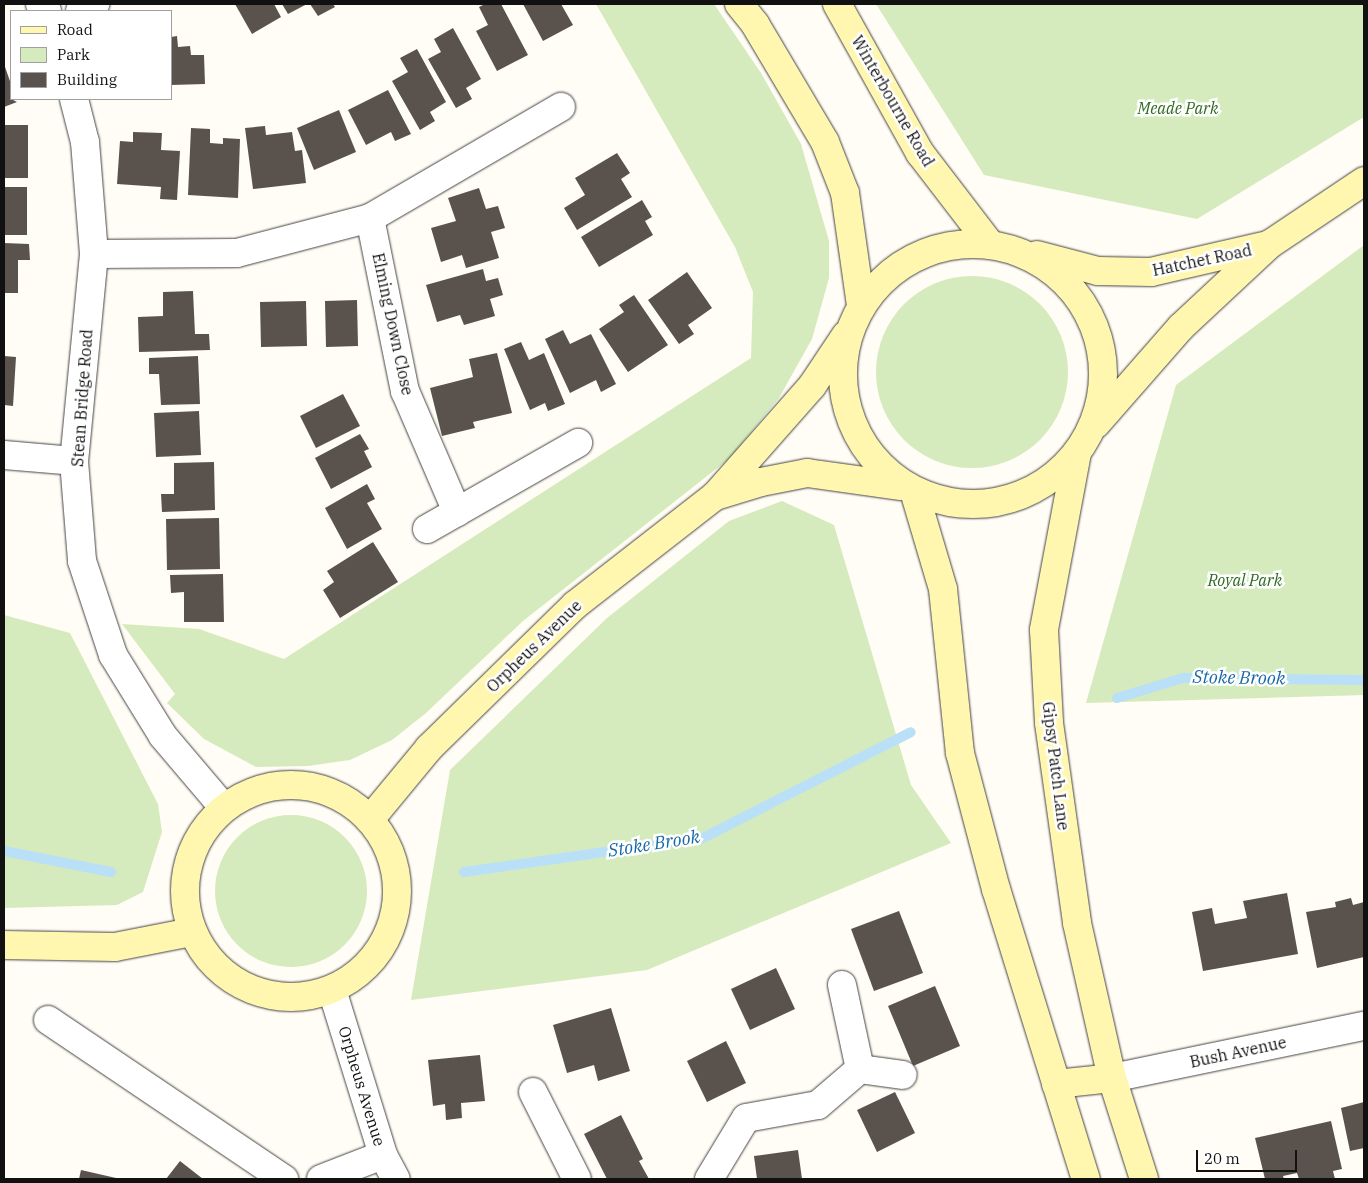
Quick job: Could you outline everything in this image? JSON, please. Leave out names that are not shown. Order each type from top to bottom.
[{"type":"main road","points":[[739,4],[755,24],[825,142],[845,193],[856,317],[844,352],[844,394],[854,427],[879,465],[908,488],[943,589],[960,753],[996,890],[1086,1179]]},
{"type":"main road","name":"Winterbourne Road","points":[[837,4],[920,153],[1002,246]]},
{"type":"main road","name":"Hatchet Road","points":[[908,488],[936,499],[975,504],[1029,492],[1084,442],[1181,327],[1270,244],[1364,181]]},
{"type":"main road","name":"Orpheus Avenue","points":[[372,817],[429,748],[575,605],[715,496],[812,386],[856,317],[897,267],[952,244],[1002,246]]},
{"type":"main road","name":"Hatchet Road","points":[[1002,246],[1098,271],[1151,272],[1228,256],[1270,244]]},
{"type":"main road","name":"Gipsy Patch Lane","points":[[1002,246],[1048,266],[1089,313],[1103,359],[1100,406],[1084,442],[1044,630],[1045,658],[1049,723],[1077,924],[1112,1078],[1144,1179]]},
{"type":"main road","name":"Orpheus Avenue","points":[[715,496],[761,482],[807,474],[908,488]]},
{"type":"main road","points":[[285,784],[322,789],[340,796],[372,817],[394,864],[398,901],[392,928],[373,960],[332,990],[296,998],[262,994],[221,972],[192,932],[184,899],[185,879],[195,843],[224,808],[252,792],[285,784]]},
{"type":"main road","points":[[4,945],[115,947],[192,932]]},
{"type":"main road","points":[[1056,1084],[1112,1078]]},
{"type":"street","points":[[82,10],[95,4]]},
{"type":"street","name":"Stean Bridge Road","points":[[74,100],[85,142],[94,254],[74,461],[82,562],[113,655],[163,736],[224,808]]},
{"type":"street","points":[[94,254],[237,253],[370,218],[561,107]]},
{"type":"street","name":"Elming Down Close","points":[[370,218],[405,391],[457,512]]},
{"type":"street","points":[[427,529],[578,442]]},
{"type":"street","points":[[4,455],[74,461]]},
{"type":"street","points":[[842,985],[860,1069]]},
{"type":"street","name":"Orpheus Avenue","points":[[332,990],[383,1155],[396,1179]]},
{"type":"street","points":[[48,1020],[284,1179]]},
{"type":"street","name":"Bush Avenue","points":[[1112,1078],[1364,1026]]},
{"type":"street","points":[[709,1179],[746,1118],[818,1105],[860,1069],[903,1075]]},
{"type":"street","points":[[533,1092],[576,1179]]},
{"type":"street","points":[[321,1179],[383,1155]]},
{"type":"green space","points":[[596,4],[714,4],[761,73],[801,144],[829,241],[829,278],[812,339],[779,398],[730,458],[523,621],[426,713],[392,740],[350,760],[308,766],[256,767],[204,739],[167,703],[175,694],[122,624],[199,629],[284,659],[751,358],[753,292],[735,247]]},
{"type":"green space","name":"Meade Park","points":[[876,4],[1364,4],[1364,117],[1197,219],[984,175]]},
{"type":"green space","name":"Royal Park","points":[[1364,245],[1364,695],[1086,703],[1176,385]]},
{"type":"green space","points":[[972,276],[1000,280],[1025,292],[1040,304],[1052,319],[1064,344],[1068,372],[1064,400],[1052,425],[1040,440],[1025,452],[1000,464],[972,468],[944,464],[919,452],[904,440],[892,425],[880,400],[876,372],[880,344],[892,319],[904,304],[919,292],[944,280]]},
{"type":"green space","points":[[782,501],[834,525],[911,785],[951,843],[647,970],[411,1000],[450,770],[607,618],[729,521]]},
{"type":"green space","points":[[4,615],[70,633],[158,804],[162,832],[143,892],[117,905],[4,908]]},
{"type":"green space","points":[[291,815],[320,821],[333,828],[344,838],[354,849],[361,862],[367,891],[361,920],[354,933],[344,944],[333,954],[320,961],[291,967],[262,961],[249,954],[238,944],[228,933],[221,920],[215,891],[221,862],[228,849],[238,838],[249,828],[262,821]]},
{"type":"building","points":[[235,4],[274,4],[281,17],[252,34]]},
{"type":"building","points":[[282,4],[307,4],[288,14]]},
{"type":"building","points":[[310,4],[333,4],[335,7],[318,16]]},
{"type":"building","points":[[485,4],[501,4],[528,55],[497,71],[476,31],[488,25],[479,7]]},
{"type":"building","points":[[523,4],[561,4],[573,25],[543,41]]},
{"type":"building","points":[[453,28],[481,79],[466,88],[472,99],[456,108],[428,59],[441,52],[434,39]]},
{"type":"building","points":[[177,36],[178,47],[190,46],[191,55],[204,55],[205,84],[172,85],[172,37]]},
{"type":"building","points":[[417,49],[446,102],[430,112],[435,121],[420,130],[392,81],[408,72],[400,58]]},
{"type":"building","points":[[4,64],[10,81],[10,100],[17,102],[4,107]]},
{"type":"building","points":[[388,90],[411,134],[395,141],[391,132],[366,145],[348,110]]},
{"type":"building","points":[[339,110],[356,152],[314,170],[297,128]]},
{"type":"building","points":[[4,125],[28,125],[28,178],[4,178]]},
{"type":"building","points":[[265,126],[266,135],[292,132],[295,151],[302,150],[306,183],[253,189],[245,128]]},
{"type":"building","points":[[191,128],[210,129],[210,143],[223,144],[223,138],[240,139],[238,198],[188,195]]},
{"type":"building","points":[[133,132],[162,133],[161,150],[180,151],[177,200],[160,199],[161,187],[117,184],[120,141],[133,142]]},
{"type":"building","points":[[617,153],[630,173],[621,179],[632,197],[577,230],[564,208],[585,195],[575,178]]},
{"type":"building","points":[[4,187],[27,187],[27,235],[4,235]]},
{"type":"building","points":[[479,188],[486,209],[498,206],[505,228],[491,232],[499,258],[466,268],[462,255],[441,262],[431,228],[456,221],[448,198]]},
{"type":"building","points":[[642,200],[652,217],[645,221],[653,235],[599,267],[581,237]]},
{"type":"building","points":[[4,243],[29,244],[30,260],[18,260],[18,293],[4,293]]},
{"type":"building","points":[[483,269],[486,281],[498,278],[503,295],[490,299],[495,316],[464,325],[460,315],[437,322],[426,285]]},
{"type":"building","points":[[687,272],[712,308],[688,325],[694,334],[679,344],[648,300]]},
{"type":"building","points":[[193,291],[195,334],[209,334],[210,350],[139,352],[138,317],[163,316],[163,292]]},
{"type":"building","points":[[634,295],[668,345],[628,372],[599,329],[624,312],[619,305]]},
{"type":"building","points":[[357,300],[358,346],[326,347],[325,301]]},
{"type":"building","points":[[306,301],[307,346],[261,347],[260,302]]},
{"type":"building","points":[[563,330],[570,344],[591,334],[616,384],[601,392],[596,380],[570,393],[545,339]]},
{"type":"building","points":[[521,342],[529,360],[544,353],[565,404],[548,411],[545,403],[530,410],[504,349]]},
{"type":"building","points":[[497,353],[512,413],[473,422],[475,428],[442,436],[430,388],[473,377],[469,359]]},
{"type":"building","points":[[4,356],[16,357],[13,406],[4,405]]},
{"type":"building","points":[[198,356],[200,404],[161,405],[159,374],[149,374],[149,358]]},
{"type":"building","points":[[343,394],[360,426],[316,448],[300,416]]},
{"type":"building","points":[[199,411],[201,455],[156,457],[154,413]]},
{"type":"building","points":[[360,434],[369,449],[364,451],[372,467],[331,489],[315,458]]},
{"type":"building","points":[[214,462],[215,510],[162,512],[161,494],[174,494],[174,463]]},
{"type":"building","points":[[367,484],[375,499],[367,503],[382,529],[347,549],[325,508]]},
{"type":"building","points":[[219,518],[220,569],[167,570],[166,519]]},
{"type":"building","points":[[373,542],[398,582],[340,618],[323,590],[334,582],[327,571]]},
{"type":"building","points":[[223,574],[224,622],[184,622],[184,592],[171,593],[170,575]]},
{"type":"building","points":[[1287,893],[1298,954],[1203,971],[1192,912],[1212,908],[1215,924],[1247,918],[1243,901]]},
{"type":"building","points":[[1351,898],[1353,905],[1364,902],[1364,957],[1317,968],[1306,912],[1336,907],[1335,902]]},
{"type":"building","points":[[899,911],[923,973],[874,991],[851,929]]},
{"type":"building","points":[[776,968],[795,1009],[750,1030],[731,989]]},
{"type":"building","points":[[935,986],[960,1046],[913,1066],[888,1006]]},
{"type":"building","points":[[611,1008],[630,1071],[598,1081],[594,1065],[567,1073],[553,1025]]},
{"type":"building","points":[[726,1041],[746,1083],[707,1102],[687,1061]]},
{"type":"building","points":[[480,1055],[485,1101],[461,1103],[462,1118],[446,1120],[445,1104],[433,1106],[428,1060]]},
{"type":"building","points":[[895,1092],[915,1133],[877,1152],[857,1110]]},
{"type":"building","points":[[1364,1102],[1364,1148],[1350,1151],[1341,1108]]},
{"type":"building","points":[[621,1115],[643,1159],[639,1161],[649,1179],[607,1179],[584,1134]]},
{"type":"building","points":[[1331,1121],[1342,1169],[1333,1171],[1335,1179],[1299,1179],[1297,1173],[1283,1176],[1284,1179],[1265,1179],[1255,1138]]},
{"type":"building","points":[[798,1150],[802,1179],[757,1179],[754,1156]]},
{"type":"building","points":[[180,1161],[203,1179],[166,1179]]},
{"type":"building","points":[[81,1170],[116,1178],[116,1179],[79,1179]]},
{"type":"waterway","name":"Stoke Brook","points":[[1117,698],[1183,678],[1364,680]]},
{"type":"waterway","name":"Stoke Brook","points":[[464,872],[703,838],[911,732]]},
{"type":"waterway","name":"Stoke Brook","points":[[4,851],[111,872]]}]
